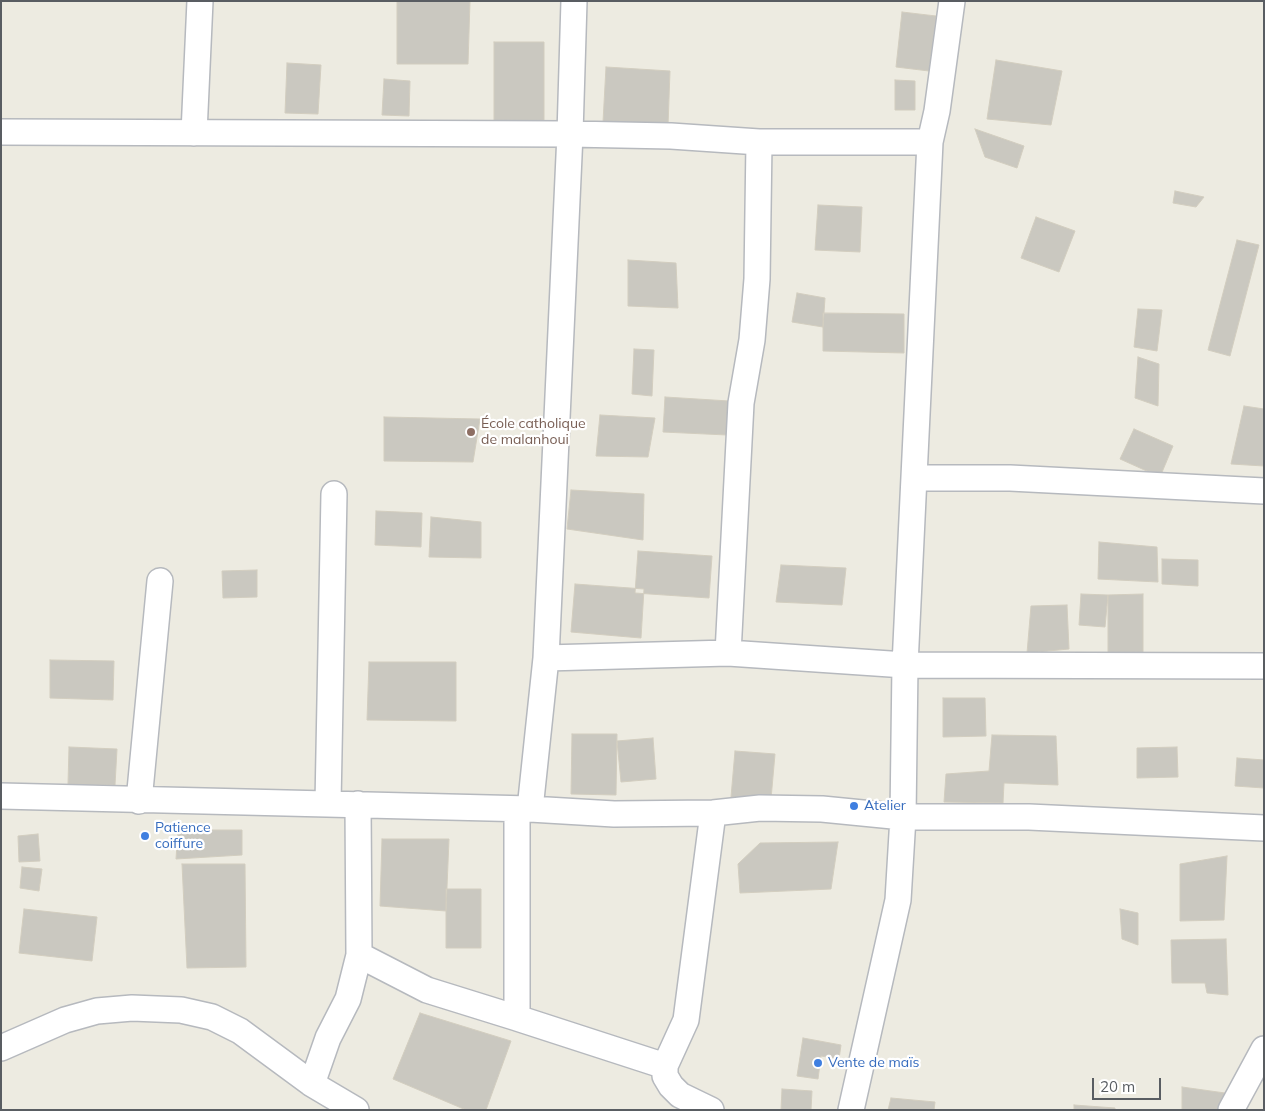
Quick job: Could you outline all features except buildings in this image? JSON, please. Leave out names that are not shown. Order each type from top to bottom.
[{"type":"street","points":[[194,133],[200,1]]},
{"type":"street","points":[[517,1018],[523,809],[546,658],[570,134],[574,1]]},
{"type":"street","points":[[851,1110],[898,900],[903,817],[905,665],[930,142],[937,110],[952,1]]},
{"type":"street","points":[[1,132],[570,134],[671,136],[759,142],[930,142]]},
{"type":"street","points":[[728,653],[741,403],[752,340],[756,279],[759,142]]},
{"type":"street","points":[[914,478],[1010,478],[1264,491]]},
{"type":"street","points":[[328,803],[334,494]]},
{"type":"street","points":[[139,801],[160,581]]},
{"type":"street","points":[[546,658],[728,653],[905,665],[1264,666]]},
{"type":"street","points":[[1,796],[139,801],[328,803],[614,814],[713,813],[760,808],[822,809],[903,817],[1029,817],[1264,828]]},
{"type":"street","points":[[312,1084],[328,1038],[348,998],[359,955],[358,804]]},
{"type":"street","points":[[711,1110],[680,1095],[665,1076],[665,1066],[686,1020],[713,813]]},
{"type":"street","points":[[359,955],[427,990],[665,1066]]},
{"type":"street","points":[[1,1048],[65,1020],[97,1012],[132,1008],[181,1010],[212,1017],[240,1031],[312,1084],[356,1110]]},
{"type":"street","points":[[1231,1110],[1264,1049]]},
{"type":"place","name":"École catholique de malanhoui","points":[[471,432]]},
{"type":"place","name":"Atelier","points":[[854,806]]},
{"type":"place","name":"Patience coiffure","points":[[145,836]]},
{"type":"place","name":"Vente de maïs","points":[[818,1063]]}]
